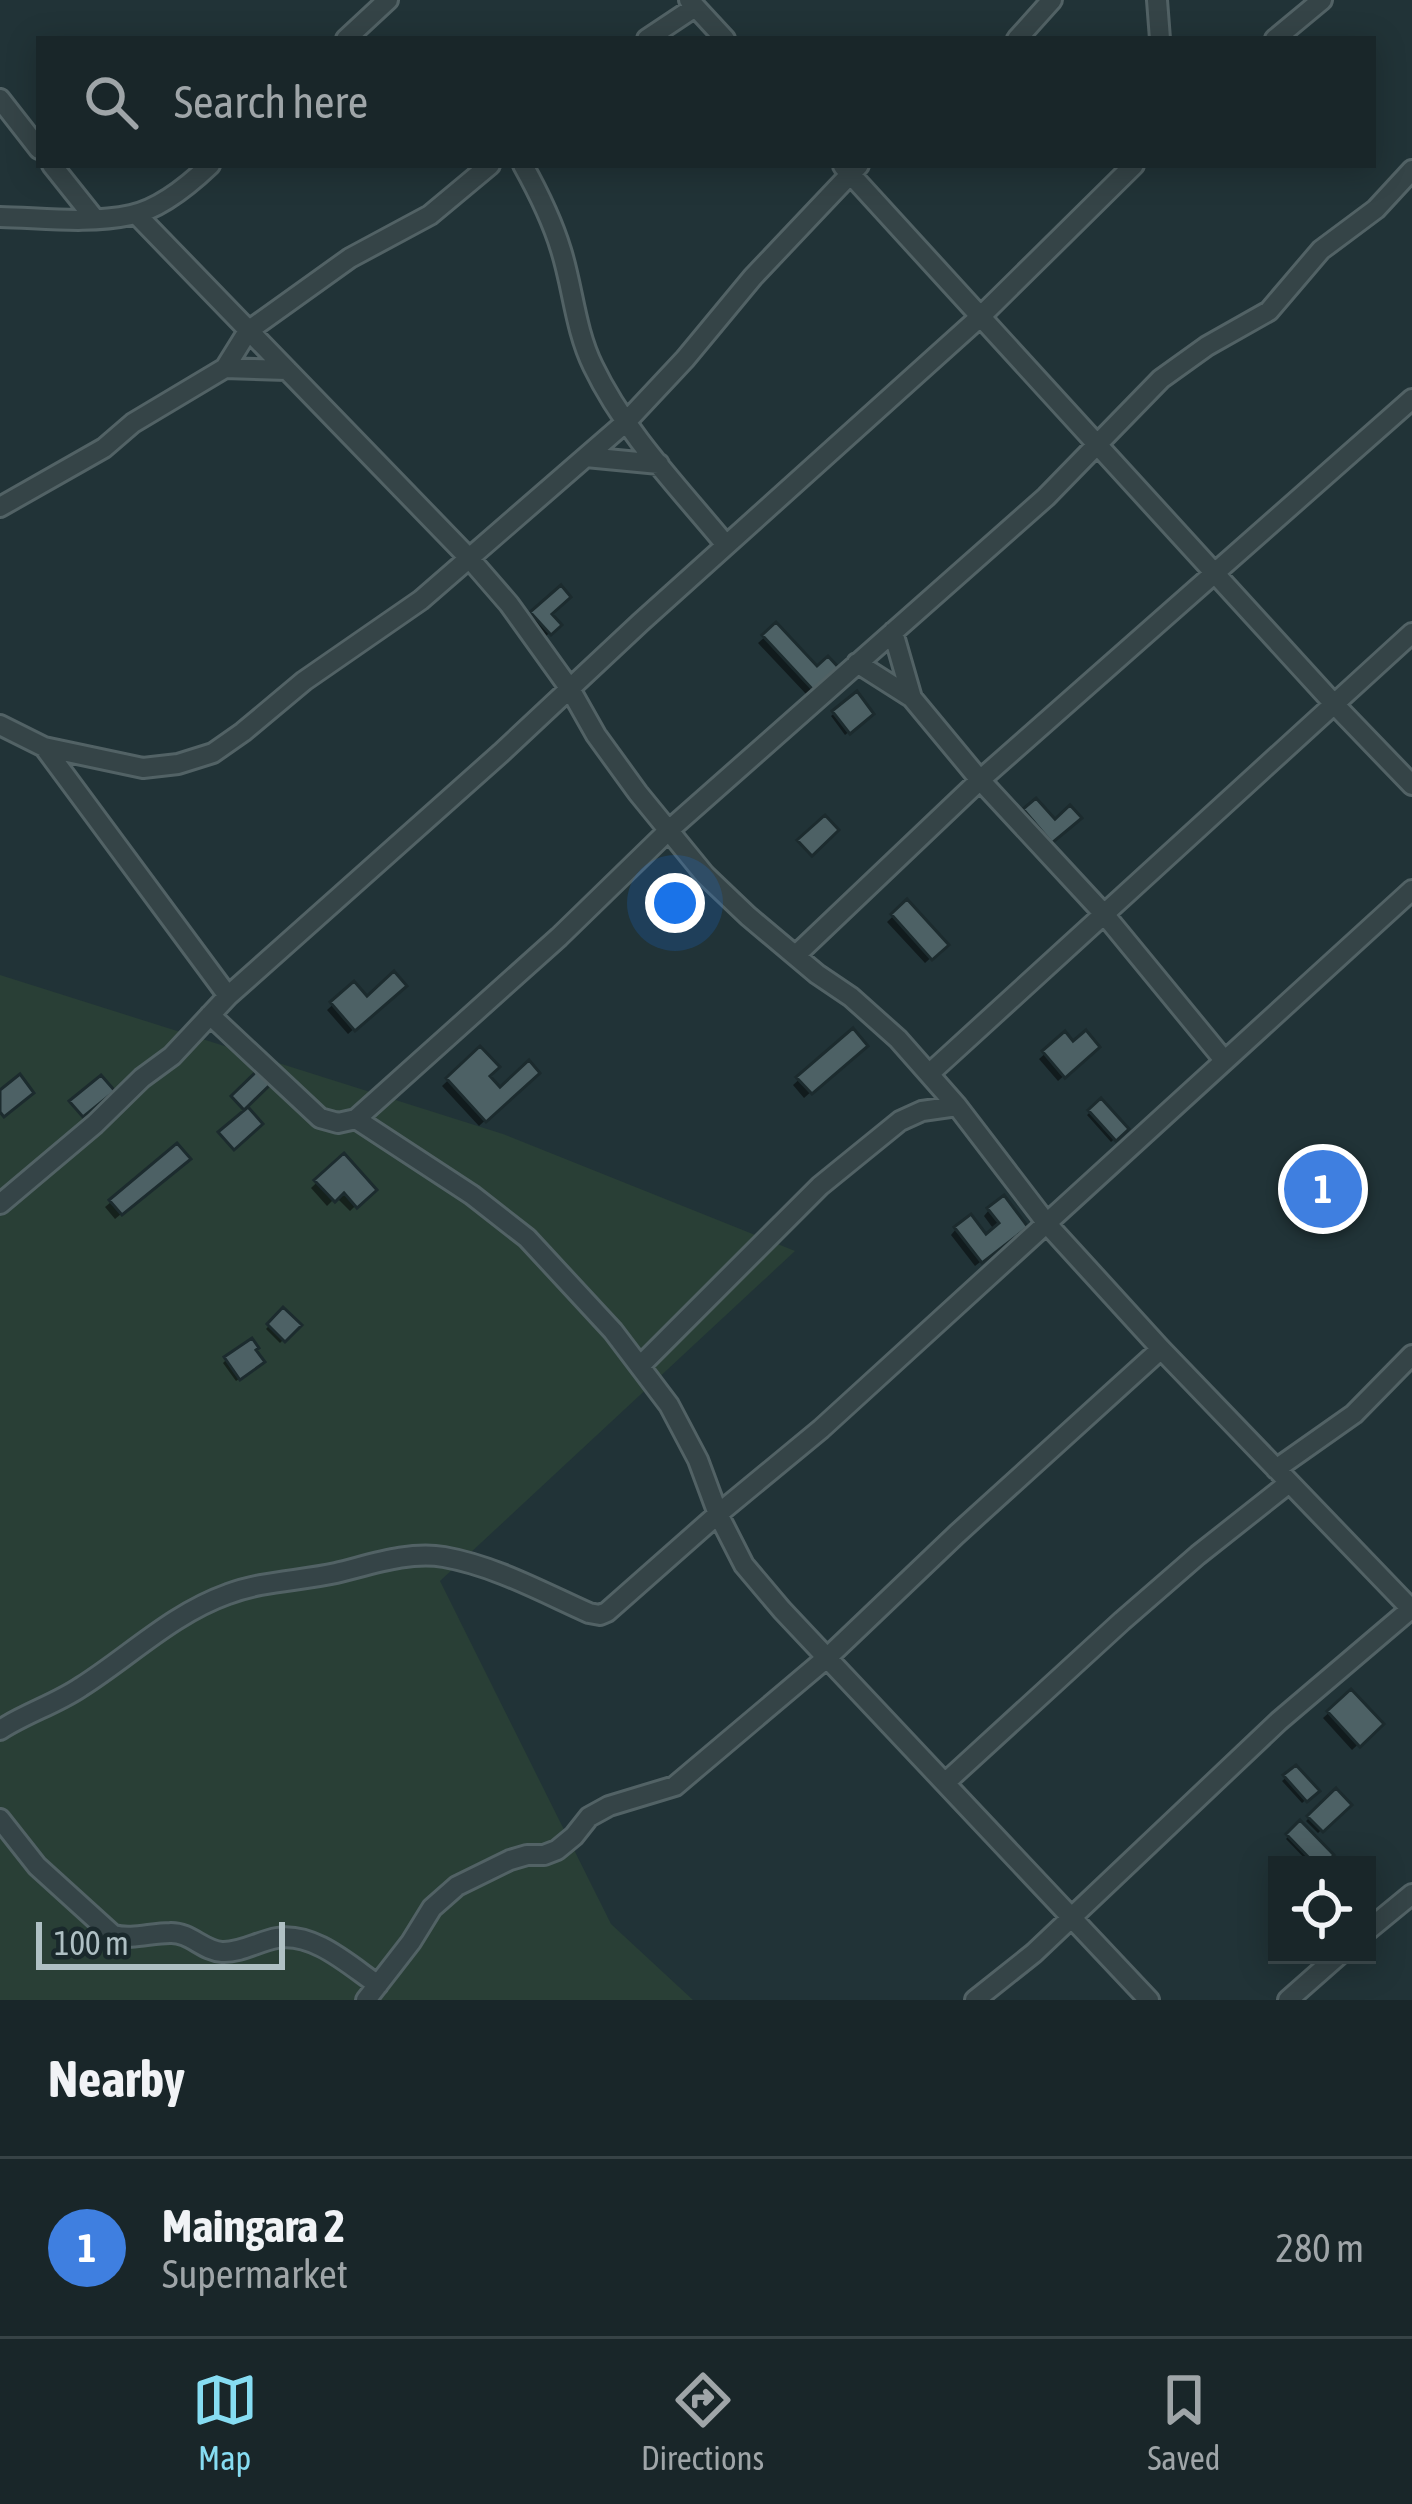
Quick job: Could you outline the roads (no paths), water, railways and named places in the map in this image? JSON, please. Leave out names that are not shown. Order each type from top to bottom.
[{"type":"street","points":[[349,36],[388,0]]},
{"type":"street","points":[[1020,36],[1052,0]]},
{"type":"street","points":[[1157,0],[1160,36]]},
{"type":"street","points":[[1279,36],[1322,0]]},
{"type":"street","points":[[651,36],[692,3],[722,36]]},
{"type":"street","points":[[0,99],[36,144]]},
{"type":"street","points":[[54,168],[95,219]]},
{"type":"street","points":[[0,217],[95,219],[136,214],[186,187],[207,168]]},
{"type":"street","points":[[0,507],[104,448],[133,423],[225,368],[248,331],[350,258],[430,215],[486,168]]},
{"type":"street","points":[[525,168],[562,250],[572,306],[592,364],[626,422],[726,545]]},
{"type":"street","points":[[0,725],[44,746],[143,768],[178,764],[213,752],[304,681],[421,600],[626,422],[850,168],[1095,444],[1412,785]]},
{"type":"street","points":[[0,1204],[172,1056],[228,996],[980,317],[1131,168]]},
{"type":"street","points":[[210,1015],[320,1118],[338,1123],[356,1119],[559,937],[668,831],[1046,497],[1161,379],[1269,311],[1321,250],[1376,208],[1412,170]]},
{"type":"street","points":[[136,214],[509,604],[570,689],[596,735],[705,875],[898,1039],[957,1106],[1048,1225],[1412,1609],[1279,1721],[1034,1953],[975,2000]]},
{"type":"street","points":[[225,368],[287,370]]},
{"type":"street","points":[[796,955],[980,780],[1412,399]]},
{"type":"street","points":[[586,457],[659,464]]},
{"type":"street","points":[[893,632],[912,698]]},
{"type":"street","points":[[930,1073],[1412,633]]},
{"type":"street","points":[[857,662],[912,698],[980,780],[1104,914],[1224,1060]]},
{"type":"street","points":[[44,746],[228,996]]},
{"type":"street","points":[[0,1730],[77,1690],[169,1624],[221,1596],[409,1557],[448,1558],[479,1566],[589,1613],[607,1612],[821,1430],[1412,890]]},
{"type":"street","points":[[640,1366],[820,1186],[900,1121],[922,1111],[957,1106]]},
{"type":"street","points":[[356,1119],[472,1195],[527,1238],[613,1330],[669,1405],[744,1564],[1149,2000]]},
{"type":"street","points":[[0,1819],[37,1866],[113,1935],[127,1939],[185,1935],[226,1953],[281,1937],[296,1938],[316,1944],[372,1992],[432,1908],[457,1886],[510,1860],[557,1850],[589,1817],[609,1806],[675,1786],[829,1656],[1161,1349]]},
{"type":"street","points":[[946,1782],[1354,1414],[1412,1355]]},
{"type":"street","points":[[0,1711],[28,1713]]},
{"type":"street","points":[[1376,1924],[1412,1894]]},
{"type":"street","points":[[1288,2000],[1329,1964]]},
{"type":"place","name":"Maingara 2","points":[[1323,1189]]}]
